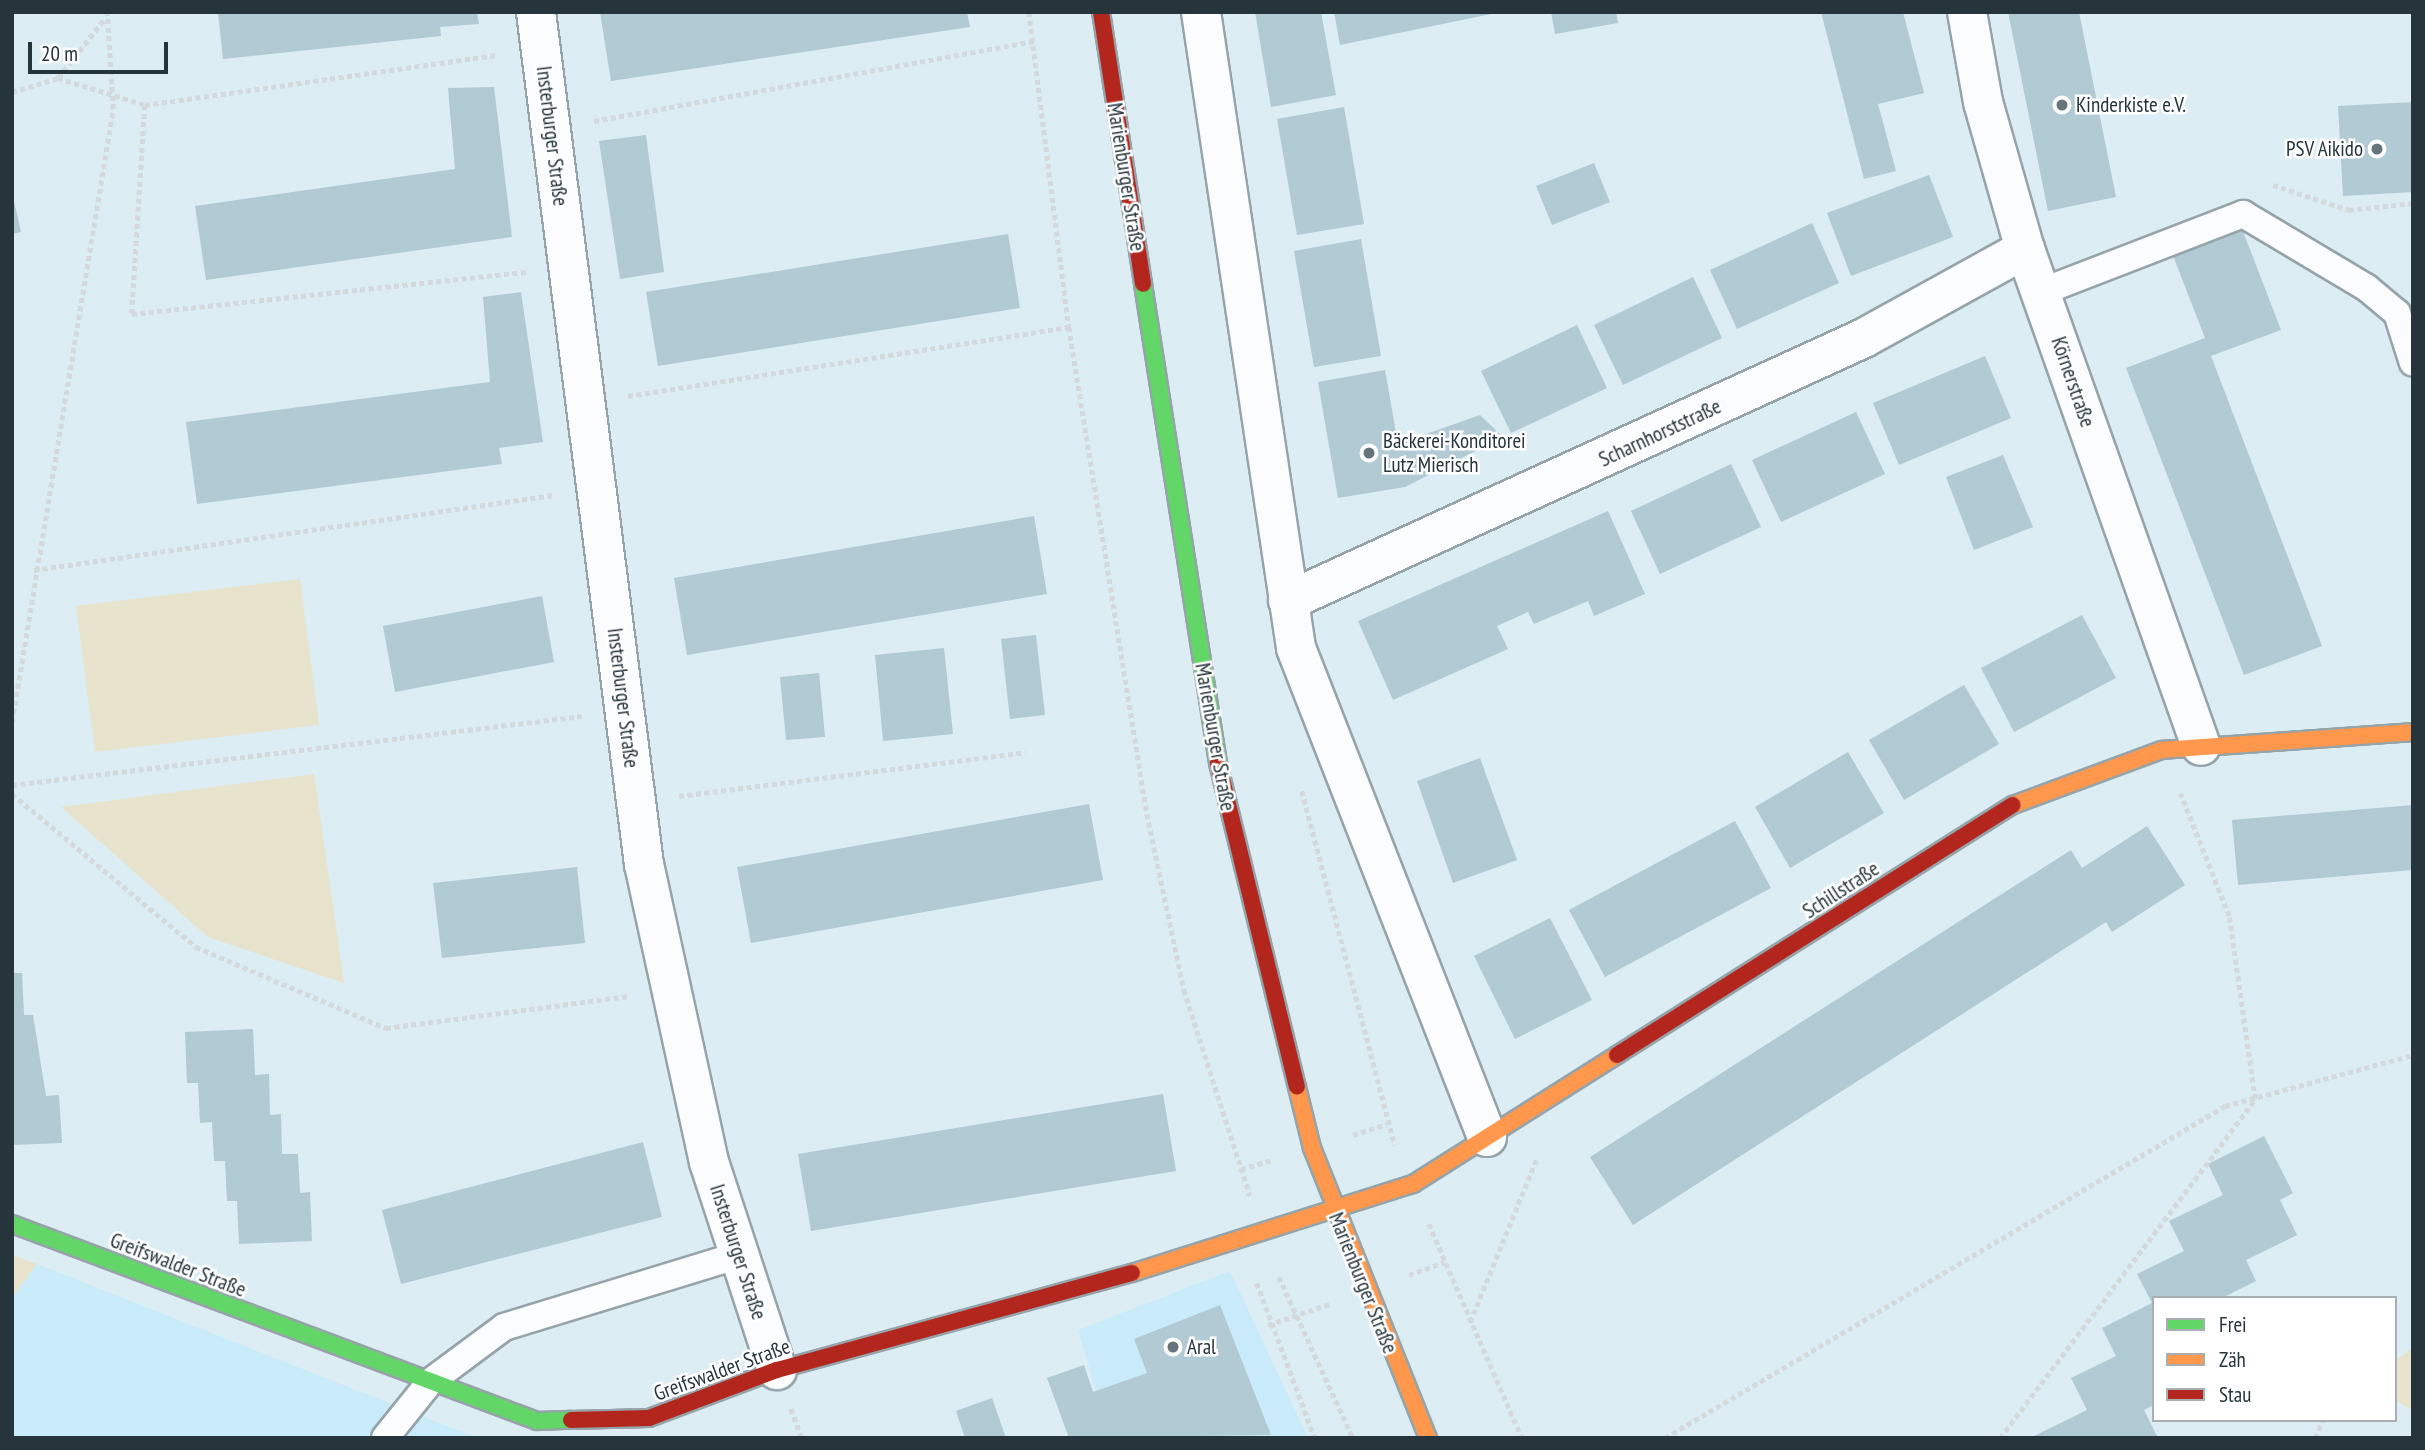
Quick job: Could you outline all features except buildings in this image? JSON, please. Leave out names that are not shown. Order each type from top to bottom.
[{"type":"street","name":"Insterburger Straße","points":[[536,12],[636,802],[671,990],[709,1163],[777,1370]]},
{"type":"street","name":"Marienburger Straße","points":[[1101,12],[1223,794],[1263,968],[1336,1215],[1428,1438]]},
{"type":"street","points":[[1201,12],[1296,648],[1487,1137]]},
{"type":"street","name":"Körnerstraße","points":[[1967,12],[1983,102],[2025,249],[2201,746]]},
{"type":"street","name":"Scharnhorststraße","points":[[1288,601],[1864,338],[2025,249]]},
{"type":"street","name":"Schillstraße","points":[[1336,1215],[1413,1184],[1564,1093],[2030,793],[2162,750],[2413,732]]},
{"type":"street","name":"Greifswalder Straße","points":[[12,1224],[537,1421],[649,1418],[777,1370],[1336,1215]]},
{"type":"lane","points":[[2040,292],[2244,214],[2367,288],[2396,313],[2413,363]]},
{"type":"lane","points":[[385,1438],[430,1382],[505,1327],[739,1255]]},
{"type":"path","points":[[1029,12],[1069,327],[1147,814],[1178,963],[1262,1236],[1294,1316],[1353,1438]]},
{"type":"path","points":[[58,78],[106,15]]},
{"type":"path","points":[[12,722],[34,570],[112,96],[106,15]]},
{"type":"path","points":[[619,119],[1034,41]]},
{"type":"path","points":[[12,92],[58,78],[145,105],[541,49]]},
{"type":"path","points":[[145,105],[132,314],[568,268]]},
{"type":"path","points":[[586,403],[1069,327]]},
{"type":"path","points":[[34,570],[597,488]]},
{"type":"path","points":[[12,785],[625,710]]},
{"type":"path","points":[[2000,1438],[2255,1099],[2229,916],[2162,750]]},
{"type":"path","points":[[636,802],[1025,752]]},
{"type":"path","points":[[1301,787],[1386,1124],[1469,1322],[1522,1438]]},
{"type":"path","points":[[12,794],[196,947],[386,1028],[671,990]]},
{"type":"path","points":[[1665,1438],[2225,1106],[2413,1055]]},
{"type":"path","points":[[1469,1322],[1564,1093]]},
{"type":"path","points":[[1245,1242],[1268,1325],[1315,1438]]},
{"type":"path","points":[[1268,1325],[1294,1316]]},
{"type":"path","points":[[2315,1438],[2322,1422]]},
{"type":"shaded area","points":[[300,579],[319,725],[95,752],[76,606]]},
{"type":"shaded area","points":[[314,774],[344,983],[208,937],[61,807]]},
{"type":"shaded area","points":[[12,1255],[37,1264],[12,1298]]},
{"type":"shaded area","points":[[37,1264],[481,1438],[12,1438],[12,1298]]},
{"type":"shaded area","name":"Aral","points":[[1230,1271],[1308,1438],[1110,1438],[1078,1330]]},
{"type":"shaded area","points":[[2413,1348],[2413,1411],[2397,1400],[2397,1360]]},
{"type":"traffic: fast","points":[[1143,284],[1218,763]]},
{"type":"traffic: fast","points":[[12,1224],[537,1421],[571,1420]]},
{"type":"traffic: slow","points":[[2013,805],[2162,750],[2413,732]]},
{"type":"traffic: slow","points":[[1132,1273],[1413,1184],[1617,1055]]},
{"type":"traffic: slow","points":[[1297,1087],[1312,1148],[1428,1438]]},
{"type":"traffic: jam","points":[[1101,12],[1143,284]]},
{"type":"traffic: jam","points":[[1218,763],[1297,1087]]},
{"type":"traffic: jam","points":[[1617,1055],[2013,805]]},
{"type":"traffic: jam","points":[[571,1420],[649,1418],[777,1370],[1132,1273]]},
{"type":"place","name":"Kinderkiste e.V.","points":[[2062,105]]},
{"type":"place","name":"PSV Aikido","points":[[2377,149]]},
{"type":"place","name":"Bäckerei-Konditorei Lutz Mierisch","points":[[1369,453]]},
{"type":"place","name":"Aral","points":[[1173,1347]]}]
